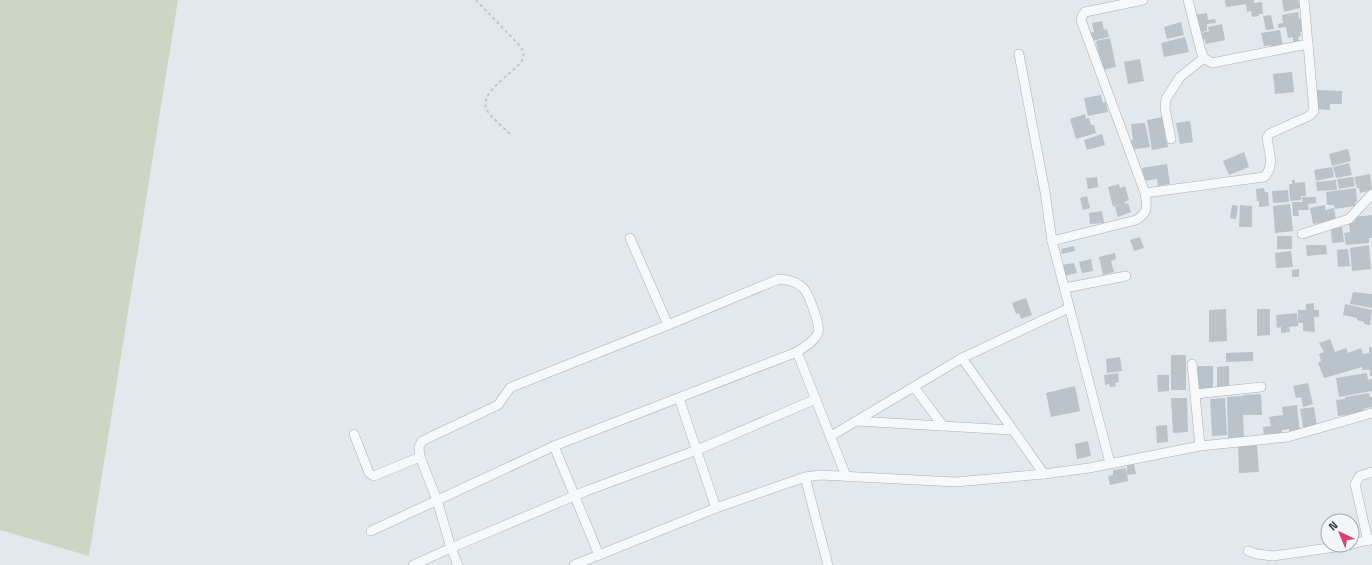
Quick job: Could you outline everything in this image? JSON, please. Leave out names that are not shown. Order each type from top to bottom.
[{"type":"street","points":[[1052,242],[1136,220],[1143,216],[1147,210],[1146,193],[1081,20],[1085,12],[1144,0]]},
{"type":"street","points":[[1188,0],[1201,51],[1204,58],[1212,63],[1308,44]]},
{"type":"street","points":[[1146,193],[1264,177],[1268,173],[1271,165],[1267,138],[1269,134],[1309,116],[1314,111],[1304,0]]},
{"type":"street","points":[[1020,54],[1045,192],[1052,242],[1110,463]]},
{"type":"street","points":[[1171,139],[1165,108],[1166,99],[1180,77],[1204,58]]},
{"type":"street","points":[[1302,234],[1349,219],[1372,194]]},
{"type":"street","points":[[630,238],[668,325]]},
{"type":"street","points":[[1065,288],[1126,276]]},
{"type":"street","points":[[371,531],[437,500],[554,446],[797,352],[814,339],[818,332],[818,323],[804,288],[796,282],[779,279],[514,386],[510,388],[498,405],[422,441],[419,447],[420,457],[437,500],[451,548],[458,565]]},
{"type":"street","points":[[831,436],[962,358],[1070,308]]},
{"type":"street","points":[[797,352],[846,476]]},
{"type":"street","points":[[962,358],[1044,474]]},
{"type":"street","points":[[1192,364],[1200,446]]},
{"type":"street","points":[[914,386],[944,426]]},
{"type":"street","points":[[1195,394],[1260,388]]},
{"type":"street","points":[[679,398],[716,508]]},
{"type":"street","points":[[413,565],[575,496],[696,450],[816,398]]},
{"type":"street","points":[[574,565],[716,508],[805,477],[820,475],[956,482],[1044,474],[1089,468],[1200,446],[1288,437],[1372,413]]},
{"type":"street","points":[[856,421],[1012,430]]},
{"type":"street","points":[[354,434],[369,473],[372,476],[420,457]]},
{"type":"street","points":[[554,446],[598,555]]},
{"type":"street","points":[[1360,543],[1370,540],[1355,484],[1360,476],[1372,472]]},
{"type":"street","points":[[805,477],[828,565]]},
{"type":"street","points":[[1248,551],[1273,556],[1320,549]]},
{"type":"path","points":[[476,0],[521,46],[524,53],[522,61],[489,93],[485,100],[485,106],[488,112],[510,134]]},
{"type":"green space","points":[[0,0],[178,0],[89,556],[0,530]]},
{"type":"building","points":[[1225,0],[1254,0],[1254,3],[1262,2],[1263,14],[1252,17],[1251,11],[1247,12],[1246,4],[1226,7]]},
{"type":"building","points":[[1282,0],[1298,0],[1300,8],[1284,12]]},
{"type":"building","points":[[1298,12],[1299,19],[1303,18],[1304,24],[1301,24],[1302,32],[1300,32],[1301,36],[1298,37],[1299,41],[1293,42],[1293,37],[1288,38],[1286,27],[1278,28],[1278,24],[1283,23],[1282,15]]},
{"type":"building","points":[[1207,13],[1208,20],[1215,19],[1216,23],[1207,24],[1207,31],[1201,32],[1200,29],[1198,30],[1194,15]]},
{"type":"building","points":[[1271,15],[1274,29],[1266,30],[1263,16]]},
{"type":"building","points":[[1102,21],[1104,30],[1107,29],[1109,37],[1092,41],[1090,33],[1094,32],[1092,23]]},
{"type":"building","points":[[1181,22],[1184,35],[1167,39],[1164,27]]},
{"type":"building","points":[[1222,24],[1225,40],[1206,44],[1205,39],[1202,40],[1201,33],[1210,31],[1208,27]]},
{"type":"building","points":[[1280,30],[1283,47],[1272,49],[1271,45],[1264,46],[1261,33]]},
{"type":"building","points":[[1185,37],[1189,52],[1164,57],[1161,43]]},
{"type":"building","points":[[1110,38],[1116,67],[1102,70],[1096,41]]},
{"type":"building","points":[[1140,59],[1144,81],[1128,84],[1124,62]]},
{"type":"building","points":[[1292,72],[1294,92],[1275,94],[1273,74]]},
{"type":"building","points":[[1317,90],[1342,91],[1342,104],[1330,104],[1330,110],[1316,109]]},
{"type":"building","points":[[1101,95],[1103,103],[1106,102],[1108,112],[1088,116],[1084,98]]},
{"type":"building","points":[[1085,114],[1086,119],[1089,118],[1091,125],[1094,125],[1096,133],[1076,139],[1070,119]]},
{"type":"building","points":[[1163,117],[1168,147],[1152,150],[1147,120]]},
{"type":"building","points":[[1190,121],[1193,142],[1180,144],[1176,123]]},
{"type":"building","points":[[1145,123],[1150,147],[1130,150],[1129,140],[1133,140],[1131,124]]},
{"type":"building","points":[[1102,134],[1105,145],[1087,150],[1084,140]]},
{"type":"building","points":[[1348,149],[1351,161],[1332,166],[1329,154]]},
{"type":"building","points":[[1244,152],[1249,167],[1229,175],[1223,161]]},
{"type":"building","points":[[1349,163],[1352,175],[1336,178],[1333,167]]},
{"type":"building","points":[[1167,164],[1170,184],[1158,186],[1157,179],[1144,181],[1142,168]]},
{"type":"building","points":[[1332,167],[1334,177],[1316,181],[1314,170]]},
{"type":"building","points":[[1370,174],[1372,190],[1360,193],[1354,177]]},
{"type":"building","points":[[1097,177],[1098,187],[1088,189],[1086,178]]},
{"type":"building","points":[[1353,177],[1355,186],[1339,189],[1337,179]]},
{"type":"building","points":[[1292,180],[1295,180],[1295,183],[1305,182],[1306,196],[1301,196],[1301,200],[1290,201],[1289,184],[1292,184]]},
{"type":"building","points":[[1336,180],[1337,190],[1317,191],[1316,182]]},
{"type":"building","points":[[1119,184],[1120,188],[1125,186],[1129,200],[1125,202],[1125,204],[1128,203],[1131,212],[1118,217],[1115,207],[1122,204],[1113,207],[1108,187]]},
{"type":"building","points":[[1264,188],[1265,192],[1268,192],[1269,206],[1259,207],[1256,189]]},
{"type":"building","points":[[1356,188],[1357,202],[1355,202],[1355,206],[1335,209],[1334,205],[1327,205],[1326,192]]},
{"type":"building","points":[[1288,190],[1289,202],[1273,203],[1272,191]]},
{"type":"building","points":[[1087,196],[1090,208],[1083,210],[1080,198]]},
{"type":"building","points":[[1302,197],[1316,197],[1316,203],[1308,204],[1309,210],[1298,210],[1299,216],[1293,216],[1292,202],[1302,202]]},
{"type":"building","points":[[1290,204],[1293,231],[1275,233],[1273,206]]},
{"type":"building","points":[[1232,205],[1238,206],[1236,219],[1230,218]]},
{"type":"building","points":[[1240,205],[1252,206],[1252,227],[1239,227]]},
{"type":"building","points":[[1325,205],[1325,210],[1334,208],[1336,220],[1313,224],[1310,208]]},
{"type":"building","points":[[1102,211],[1104,223],[1090,224],[1089,213]]},
{"type":"building","points":[[1372,215],[1372,238],[1369,238],[1369,243],[1346,245],[1344,233],[1350,232],[1349,223],[1355,222],[1354,217]]},
{"type":"building","points":[[1342,227],[1344,242],[1332,243],[1331,228]]},
{"type":"building","points":[[1277,236],[1292,236],[1292,249],[1277,249]]},
{"type":"building","points":[[1140,237],[1144,248],[1134,251],[1130,240]]},
{"type":"building","points":[[1306,245],[1326,245],[1327,254],[1307,256]]},
{"type":"building","points":[[1369,245],[1371,269],[1352,271],[1350,248]]},
{"type":"building","points":[[1074,246],[1075,251],[1062,254],[1061,249]]},
{"type":"building","points":[[1348,249],[1350,266],[1338,267],[1337,250]]},
{"type":"building","points":[[1291,251],[1293,267],[1276,268],[1275,253]]},
{"type":"building","points":[[1115,253],[1116,259],[1111,261],[1114,272],[1103,275],[1099,257]]},
{"type":"building","points":[[1091,259],[1093,271],[1082,273],[1079,262]]},
{"type":"building","points":[[1074,263],[1077,273],[1064,276],[1062,265]]},
{"type":"building","points":[[1299,269],[1299,277],[1292,277],[1292,270]]},
{"type":"building","points":[[1353,292],[1372,294],[1372,308],[1350,304]]},
{"type":"building","points":[[1026,298],[1032,315],[1021,319],[1019,313],[1016,314],[1012,303]]},
{"type":"building","points":[[1314,303],[1314,310],[1319,310],[1319,317],[1314,317],[1315,332],[1303,331],[1303,323],[1298,323],[1298,310],[1306,310],[1306,304]]},
{"type":"building","points":[[1345,304],[1372,310],[1370,325],[1364,324],[1364,322],[1357,320],[1357,318],[1343,315]]},
{"type":"building","points":[[1226,309],[1227,341],[1209,342],[1209,310]]},
{"type":"building","points":[[1257,309],[1270,309],[1270,335],[1257,336]]},
{"type":"building","points":[[1297,313],[1298,326],[1289,327],[1290,332],[1281,333],[1281,327],[1277,328],[1276,315]]},
{"type":"building","points":[[1330,339],[1335,352],[1346,348],[1348,353],[1361,348],[1363,354],[1369,353],[1369,347],[1372,347],[1372,376],[1370,376],[1370,370],[1362,370],[1362,367],[1324,378],[1318,363],[1321,361],[1319,354],[1324,352],[1319,343]]},
{"type":"building","points":[[1253,352],[1253,361],[1226,362],[1226,353]]},
{"type":"building","points":[[1171,355],[1186,355],[1186,390],[1171,390]]},
{"type":"building","points":[[1120,357],[1122,371],[1107,373],[1106,359]]},
{"type":"building","points":[[1196,366],[1213,366],[1213,390],[1196,390]]},
{"type":"building","points":[[1229,366],[1229,388],[1217,388],[1217,367]]},
{"type":"building","points":[[1118,373],[1119,382],[1115,383],[1116,386],[1110,387],[1109,384],[1105,385],[1104,375]]},
{"type":"building","points":[[1367,373],[1368,380],[1372,379],[1372,391],[1339,397],[1336,378]]},
{"type":"building","points":[[1157,375],[1169,375],[1169,391],[1158,392]]},
{"type":"building","points":[[1308,383],[1313,404],[1303,407],[1301,397],[1296,398],[1293,386]]},
{"type":"building","points":[[1075,386],[1080,411],[1051,417],[1046,393]]},
{"type":"building","points":[[1369,393],[1370,397],[1372,397],[1372,407],[1363,409],[1364,415],[1346,417],[1346,415],[1338,416],[1336,400]]},
{"type":"building","points":[[1261,394],[1262,415],[1243,415],[1244,437],[1228,438],[1227,397]]},
{"type":"building","points":[[1171,398],[1187,398],[1188,432],[1173,433]]},
{"type":"building","points":[[1225,398],[1227,435],[1212,436],[1210,399]]},
{"type":"building","points":[[1297,405],[1300,432],[1290,433],[1289,429],[1282,430],[1282,435],[1264,437],[1263,427],[1271,426],[1269,417],[1283,415],[1282,407]]},
{"type":"building","points":[[1314,407],[1317,427],[1307,429],[1307,427],[1303,427],[1300,409]]},
{"type":"building","points":[[1167,425],[1168,442],[1157,443],[1156,426]]},
{"type":"building","points":[[1088,441],[1091,456],[1077,459],[1075,444]]},
{"type":"building","points":[[1257,445],[1259,472],[1239,473],[1238,446]]},
{"type":"building","points":[[1134,464],[1136,474],[1127,475],[1127,465]]},
{"type":"building","points":[[1126,468],[1128,481],[1110,485],[1108,476],[1113,475],[1113,470]]}]
